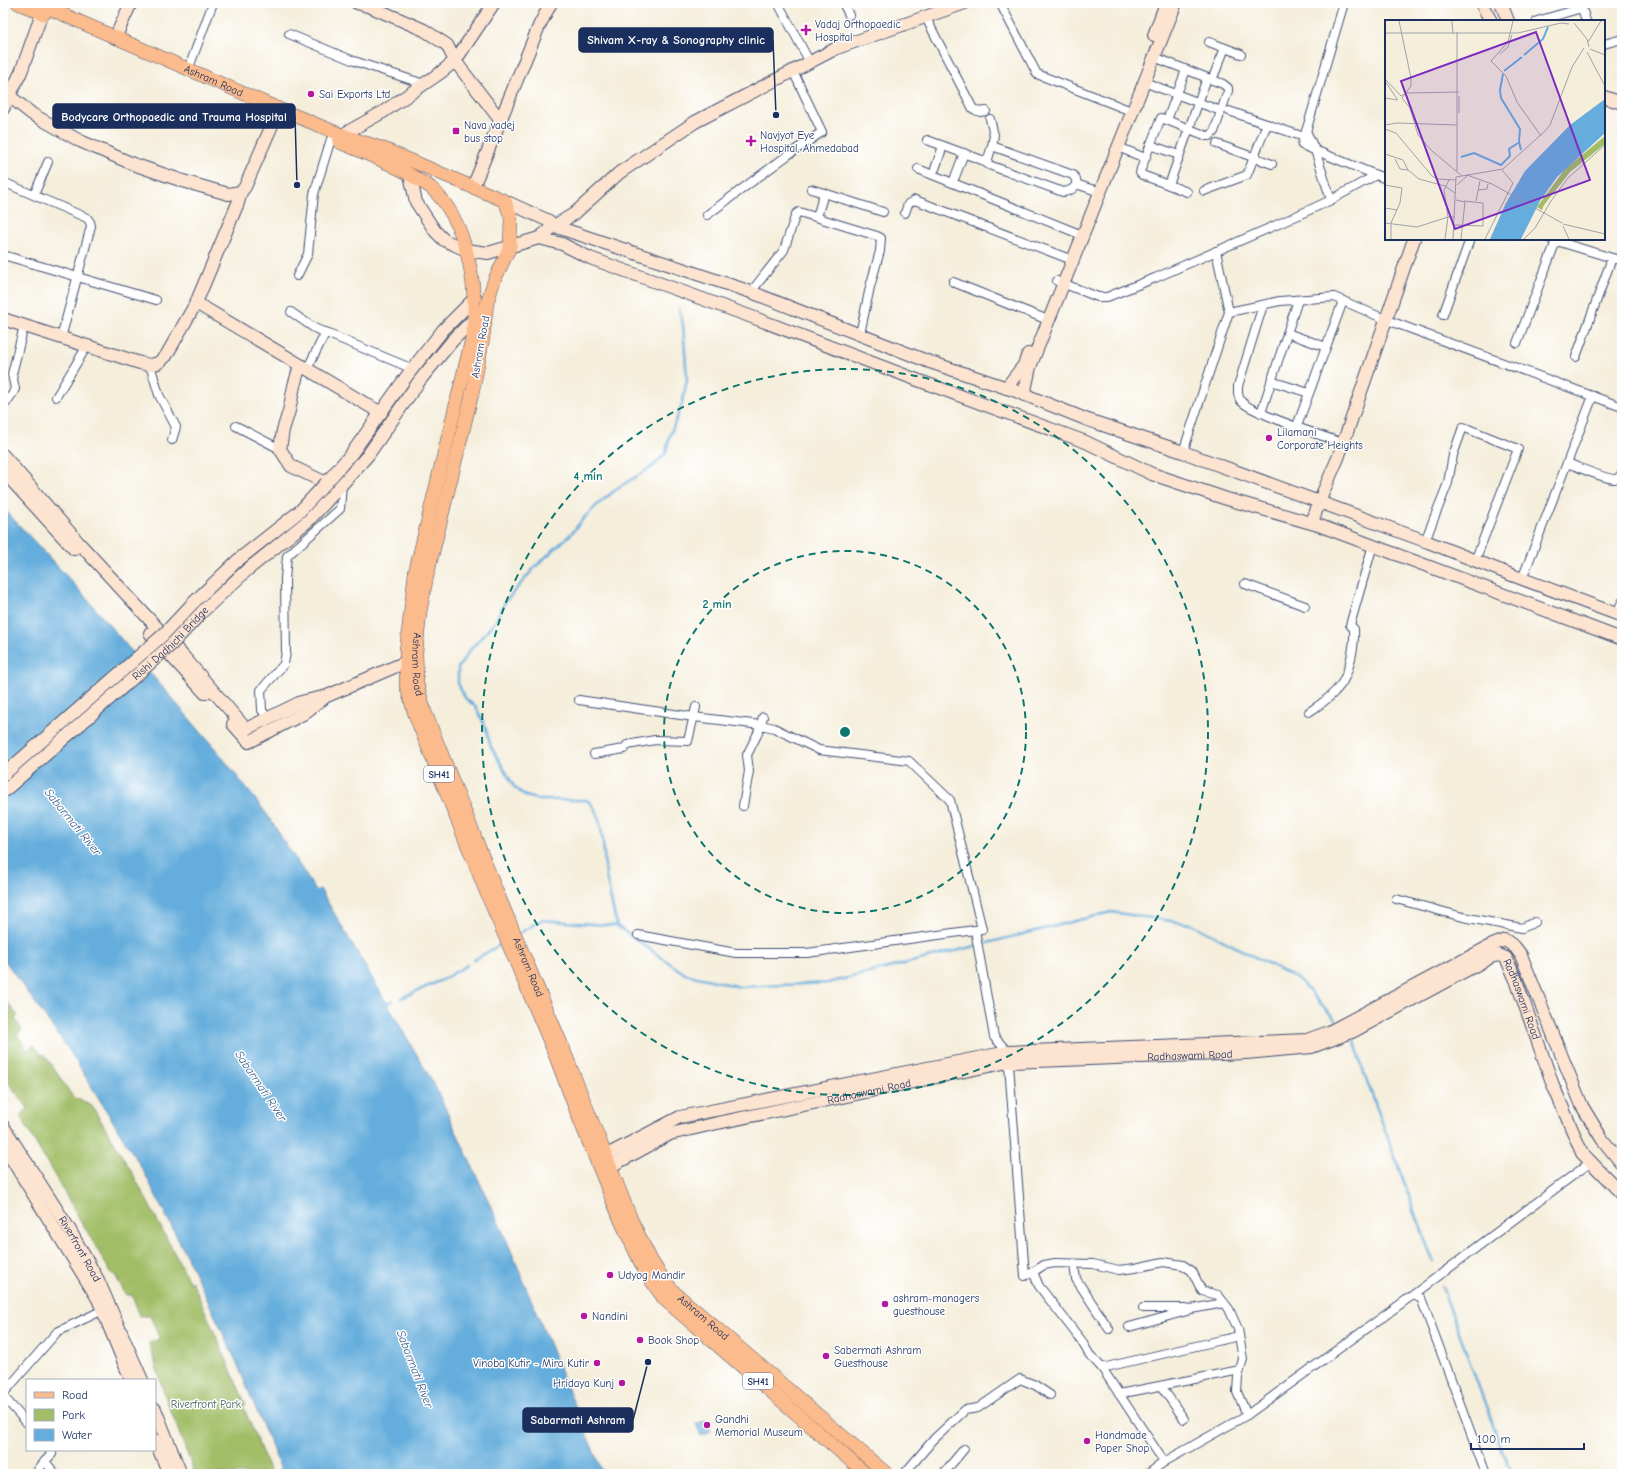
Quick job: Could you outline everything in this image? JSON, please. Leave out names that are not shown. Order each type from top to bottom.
[{"type":"main road","name":"Ashram Road","points":[[18,3],[39,8],[115,38],[336,137],[410,175],[429,187],[446,204],[457,226],[466,250],[475,298],[475,319],[463,378],[415,573],[410,610],[411,662],[425,712],[496,890],[561,1043],[603,1164],[651,1260],[664,1299],[866,1474]]},
{"type":"main road","points":[[115,38],[131,3]]},
{"type":"main road","points":[[357,3],[371,7],[424,30],[446,45],[455,61],[501,121]]},
{"type":"main road","points":[[336,137],[383,112],[455,61],[494,3]]},
{"type":"main road","points":[[473,187],[539,26],[550,3]]},
{"type":"main road","points":[[539,238],[551,224],[616,168],[692,116],[834,43],[945,3]]},
{"type":"main road","points":[[551,224],[574,214],[619,173],[695,122],[837,48],[925,16],[966,3]]},
{"type":"main road","points":[[1024,395],[1030,367],[1060,283],[1067,258],[1166,3]]},
{"type":"main road","points":[[1006,388],[1024,365],[1118,147],[1176,3]]},
{"type":"main road","points":[[1501,3],[1508,20]]},
{"type":"main road","name":"Ashram Road","points":[[39,8],[276,116],[336,137],[384,149],[505,201],[511,218],[510,247],[494,281],[487,303],[483,338],[473,390],[427,576],[411,662]]},
{"type":"main road","points":[[3,109],[6,94],[21,72],[39,8]]},
{"type":"main road","points":[[6,94],[32,114],[106,153],[183,181],[221,192],[228,194],[241,192]]},
{"type":"main road","points":[[1605,97],[1622,103]]},
{"type":"main road","points":[[1605,104],[1622,110]]},
{"type":"main road","points":[[3,319],[140,364],[150,365],[158,363],[166,356],[196,303],[238,203],[241,192],[249,180],[276,116]]},
{"type":"main road","points":[[410,175],[416,202],[434,232],[444,240],[466,250],[488,253],[539,238],[562,244],[590,258],[760,319],[920,381],[1086,442],[1152,474],[1227,499],[1317,524],[1622,639]]},
{"type":"main road","points":[[505,201],[551,224],[751,292],[1088,420],[1183,452],[1425,541],[1619,615]]},
{"type":"main road","points":[[1317,524],[1343,443],[1414,240]]},
{"type":"main road","name":"Rishi Dadhichi Bridge","points":[[3,775],[164,635],[193,603],[238,560],[300,511],[352,453],[443,330],[475,298]]},
{"type":"main road","points":[[196,303],[381,414]]},
{"type":"main road","name":"Rishi Dadhichi Bridge","points":[[3,792],[172,644],[202,612],[247,570],[309,520],[368,455],[420,380],[453,340],[475,319],[487,303]]},
{"type":"main road","points":[[304,367],[294,386],[280,449],[291,466],[326,483]]},
{"type":"main road","points":[[3,455],[78,542],[184,657],[246,729],[301,702],[327,696],[411,662]]},
{"type":"main road","points":[[3,471],[249,742],[303,714],[327,696]]},
{"type":"main road","points":[[1499,955],[1505,940]]},
{"type":"main road","name":"Radhaswami Road","points":[[603,1164],[680,1117],[1008,1057],[1246,1053],[1312,1047],[1483,950],[1505,940],[1515,947],[1521,955],[1582,1106],[1602,1139],[1622,1164]]},
{"type":"main road","name":"Radhaswami Road","points":[[1349,1027],[1491,957],[1499,955],[1506,958],[1516,980],[1553,1086],[1582,1153],[1622,1194]]},
{"type":"main road","name":"Riverfront Road","points":[[3,1126],[68,1227],[98,1280],[142,1379]]},
{"type":"main road","name":"Riverfront Road","points":[[3,1145],[98,1299],[131,1379]]},
{"type":"main road","name":"Ashram Road","points":[[658,1282],[674,1292],[887,1474]]},
{"type":"main road","points":[[156,1412],[181,1474]]},
{"type":"main road","points":[[156,1442],[169,1474]]},
{"type":"street","points":[[188,70],[213,3]]},
{"type":"street","points":[[778,3],[807,57]]},
{"type":"street","points":[[843,3],[849,16]]},
{"type":"street","points":[[1000,3],[1037,74],[1126,109]]},
{"type":"street","points":[[1305,134],[1344,3]]},
{"type":"street","points":[[1540,20],[1581,6],[1586,20]]},
{"type":"street","points":[[925,16],[973,109],[988,115],[994,135],[987,162]]},
{"type":"street","points":[[289,34],[354,61],[424,84]]},
{"type":"street","points":[[1605,44],[1622,39]]},
{"type":"street","points":[[1209,42],[1241,54]]},
{"type":"street","points":[[1169,184],[1198,102],[1225,48]]},
{"type":"street","points":[[1154,57],[1210,79],[1228,88],[1225,111],[1212,135],[1210,136],[1161,118],[1150,145],[1140,173],[1187,192]]},
{"type":"street","points":[[1167,120],[1186,70]]},
{"type":"street","points":[[707,215],[788,155],[822,132],[793,71]]},
{"type":"street","points":[[1144,82],[1225,111],[1305,134],[1315,150],[1331,200]]},
{"type":"street","points":[[1204,191],[1247,175],[1267,124]]},
{"type":"street","points":[[297,276],[308,254],[314,194],[336,137]]},
{"type":"street","points":[[927,140],[987,162],[989,165],[1063,192],[1070,191],[1076,184],[1076,179],[1073,175],[992,146]]},
{"type":"street","points":[[1217,144],[1272,164]]},
{"type":"street","points":[[1150,145],[1179,155]]},
{"type":"street","points":[[935,169],[943,146]]},
{"type":"street","points":[[1118,147],[1145,158]]},
{"type":"street","points":[[1315,150],[1385,179]]},
{"type":"street","points":[[955,177],[964,153]]},
{"type":"street","points":[[34,195],[48,162]]},
{"type":"street","points":[[918,170],[1077,233]]},
{"type":"street","points":[[1060,283],[1098,297],[1107,297],[1155,278],[1331,200],[1376,175]]},
{"type":"street","points":[[3,182],[87,218],[90,222],[91,226],[61,338]]},
{"type":"street","points":[[1076,184],[1094,190]]},
{"type":"street","points":[[811,189],[883,212]]},
{"type":"street","points":[[817,217],[824,193]]},
{"type":"street","points":[[905,213],[908,204],[915,200],[1067,258]]},
{"type":"street","points":[[751,292],[784,250],[796,214],[801,212],[881,238],[880,251],[870,287],[860,334]]},
{"type":"street","points":[[1443,315],[1470,240]]},
{"type":"street","points":[[1517,343],[1553,240],[1566,242],[1622,261]]},
{"type":"street","points":[[1183,452],[1229,312],[1216,251]]},
{"type":"street","points":[[3,255],[156,300]]},
{"type":"street","points":[[1576,357],[1612,258]]},
{"type":"street","points":[[953,282],[1043,318]]},
{"type":"street","points":[[1229,312],[1280,301],[1334,297],[1387,320],[1622,407]]},
{"type":"street","points":[[1261,413],[1298,300]]},
{"type":"street","points":[[1297,426],[1343,301]]},
{"type":"street","points":[[1263,305],[1238,386],[1238,396],[1245,405],[1261,413],[1343,443]]},
{"type":"street","points":[[291,312],[314,328],[413,369]]},
{"type":"street","points":[[4,406],[15,389],[12,374],[24,326]]},
{"type":"street","points":[[304,367],[326,332]]},
{"type":"street","points":[[1287,333],[1326,347]]},
{"type":"street","points":[[56,397],[87,346]]},
{"type":"street","points":[[150,365],[159,394],[176,427],[172,440]]},
{"type":"street","points":[[1271,381],[1309,393]]},
{"type":"street","points":[[1522,579],[1593,396]]},
{"type":"street","points":[[236,426],[280,449]]},
{"type":"street","points":[[1425,541],[1448,483],[1453,455],[1462,427],[1518,449],[1475,561]]},
{"type":"street","points":[[1567,463],[1608,478],[1616,479],[1620,477],[1622,473]]},
{"type":"street","points":[[267,718],[262,710],[261,690],[284,664],[286,652],[285,579],[287,556],[340,509],[339,488]]},
{"type":"street","points":[[1309,712],[1333,693],[1342,683],[1355,641],[1354,629],[1350,626],[1373,545]]},
{"type":"street","points":[[1245,584],[1305,606]]},
{"type":"street","points":[[1619,615],[1622,602]]},
{"type":"street","points":[[579,700],[694,717],[762,721],[819,750],[910,761],[950,800],[982,929],[807,953],[736,954],[638,935]]},
{"type":"street","points":[[594,754],[617,751],[624,749],[626,745],[655,740],[688,741],[696,706]]},
{"type":"street","points":[[742,806],[750,771],[747,755],[762,721]]},
{"type":"street","points":[[1396,899],[1463,917],[1522,928],[1535,922]]},
{"type":"street","points":[[975,930],[994,1037],[1008,1057],[1025,1276],[1044,1265],[1055,1264],[1093,1264],[1119,1270],[1163,1262],[1183,1265],[1192,1271],[1202,1291],[1218,1295],[1229,1309],[1238,1330],[1242,1360],[1237,1392],[1247,1415]]},
{"type":"street","points":[[1148,1474],[1164,1462],[1247,1415],[1413,1295],[1591,1162]]},
{"type":"street","points":[[1074,1265],[1076,1279],[1109,1329]]},
{"type":"street","points":[[1033,1272],[1039,1286],[1081,1340],[1089,1354],[1102,1368],[1164,1462]]},
{"type":"street","points":[[1413,1295],[1421,1298],[1486,1474]]},
{"type":"street","points":[[1129,1327],[1191,1309],[1224,1303]]},
{"type":"street","points":[[1143,1308],[1191,1309]]},
{"type":"street","points":[[26,1422],[3,1395],[57,1332],[103,1310]]},
{"type":"street","points":[[1102,1368],[1239,1336]]},
{"type":"street","points":[[1119,1394],[1240,1370]]},
{"type":"street","points":[[904,1474],[934,1439],[965,1410],[978,1408],[1020,1379],[1036,1385],[1050,1395]]},
{"type":"street","points":[[1161,1386],[1184,1419]]},
{"type":"street","points":[[944,1474],[964,1449]]},
{"type":"street","points":[[35,1474],[52,1454],[50,1451]]},
{"type":"street","points":[[45,1461],[55,1474]]},
{"type":"green space","name":"Riverfront Park","points":[[3,997],[18,1016],[15,1019],[22,1030],[17,1034],[27,1050],[34,1045],[41,1055],[44,1054],[73,1097],[92,1106],[133,1174],[190,1283],[192,1281],[246,1405],[243,1406],[271,1474],[195,1474],[164,1393],[149,1343],[160,1339],[150,1316],[140,1316],[132,1295],[126,1295],[115,1275],[111,1273],[20,1116],[28,1108],[3,1076]]},
{"type":"water","name":"Sabarmati River","points":[[3,508],[74,584],[218,752],[266,813],[316,891],[320,889],[434,1084],[507,1241],[603,1474],[283,1474],[236,1361],[191,1265],[143,1170],[69,1050],[3,958]]},
{"type":"water","points":[[706,1420],[711,1432],[701,1436],[696,1424]]},
{"type":"waterway","points":[[617,926],[606,875],[602,834],[597,813],[592,805],[586,800],[539,800],[526,796],[515,788],[491,747],[485,726],[476,707],[465,698],[458,683],[458,668],[470,650],[495,622],[505,602],[536,566],[571,534],[597,505],[619,487],[652,467],[666,453],[669,438],[682,404],[687,380],[683,325],[679,309]]},
{"type":"waterway","points":[[520,933],[541,920],[617,926],[685,974],[740,987],[828,983],[1111,912],[1191,924],[1298,979],[1336,1020]]},
{"type":"waterway","points":[[474,960],[503,943]]},
{"type":"waterway","points":[[401,998],[442,980],[467,965]]},
{"type":"waterway","points":[[385,1004],[393,1001]]},
{"type":"waterway","points":[[1353,1035],[1364,1073],[1433,1261]]},
{"type":"waterway","points":[[1442,1287],[1511,1474]]},
{"type":"place","name":"Vadaj Orthopaedic Hospital","points":[[806,30]]},
{"type":"place","name":"Sai Exports Ltd","points":[[311,94]]},
{"type":"place","name":"Shivam X-ray & Sonography clinic","points":[[776,115]]},
{"type":"place","name":"Nava vadej bus stop","points":[[456,131]]},
{"type":"place","name":"Navjyot Eye Hospital, Ahmedabad","points":[[751,141]]},
{"type":"place","name":"Bodycare Orthopaedic and Trauma Hospital","points":[[297,185]]},
{"type":"place","name":"Lilamani Corporate Heights","points":[[1269,438]]},
{"type":"place","name":"Udyog Mandir","points":[[610,1275]]},
{"type":"place","name":"ashram-managers guesthouse","points":[[885,1304]]},
{"type":"place","name":"Nandini","points":[[584,1316]]},
{"type":"place","name":"Book Shop","points":[[640,1340]]},
{"type":"place","name":"Sabermati Ashram Guesthouse","points":[[826,1356]]},
{"type":"place","name":"Sabarmati Ashram","points":[[648,1362]]},
{"type":"place","name":"Vinoba Kutir - Mira Kutir","points":[[597,1363]]},
{"type":"place","name":"Hridaya Kunj","points":[[622,1383]]},
{"type":"place","name":"Gandhi Memorial Museum","points":[[707,1425]]},
{"type":"place","name":"Handmade Paper Shop","points":[[1087,1441]]}]
